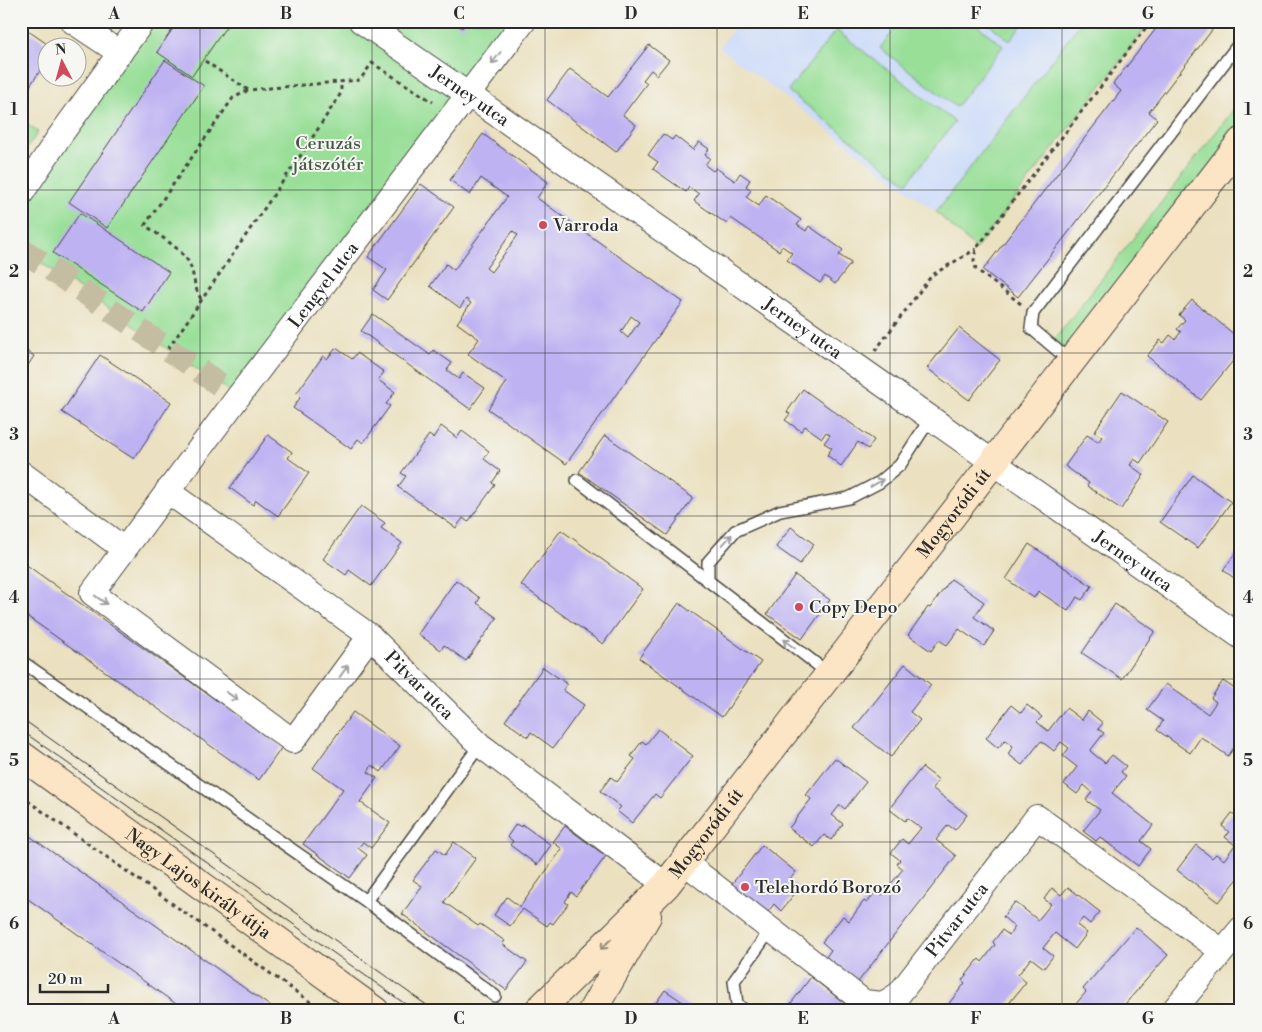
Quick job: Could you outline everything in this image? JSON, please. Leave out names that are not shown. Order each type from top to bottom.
[{"type":"street","points":[[72,21],[120,53]]},
{"type":"street","points":[[21,194],[59,137],[143,21]]},
{"type":"street","name":"Jerney utca","points":[[361,21],[469,94],[1241,637]]},
{"type":"street","name":"Lengyel utca","points":[[124,549],[524,21]]},
{"type":"street","name":"Mogyoródi út","points":[[538,1011],[666,885],[828,673],[1241,142]]},
{"type":"street","points":[[21,473],[124,549],[92,593],[292,741],[370,636]]},
{"type":"street","name":"Pitvar utca","points":[[167,491],[370,636],[480,745],[666,885]]},
{"type":"street","name":"Nagy Lajos király útja","points":[[21,755],[376,1011]]},
{"type":"street","name":"Pitvar utca","points":[[684,862],[864,1002],[883,1004],[899,994],[1037,817],[1222,951]]},
{"type":"street","name":"Mogyoródi út","points":[[592,1011],[666,885]]},
{"type":"street","points":[[1173,1011],[1241,930]]},
{"type":"lane","points":[[1070,362],[1032,328],[1033,313],[1241,41]]},
{"type":"lane","points":[[708,581],[708,562],[735,531],[780,511],[849,498],[880,482],[900,465],[930,419]]},
{"type":"lane","points":[[578,480],[828,673]]},
{"type":"lane","points":[[21,661],[366,901],[496,996]]},
{"type":"lane","points":[[366,901],[480,745]]},
{"type":"lane","points":[[745,1011],[737,1004],[734,981],[771,929]]},
{"type":"path","points":[[861,369],[932,275],[976,249],[1151,21]]},
{"type":"path","points":[[206,62],[248,90]]},
{"type":"path","points":[[201,299],[194,287],[190,264],[182,254],[145,224],[233,98],[248,90],[360,80],[372,63],[452,115]]},
{"type":"path","points":[[168,349],[331,109],[341,93],[342,81]]},
{"type":"path","points":[[976,249],[974,260],[976,269],[1033,313]]},
{"type":"path","points":[[21,796],[323,1011]]},
{"type":"shaded area","points":[[740,21],[1082,21],[936,212],[719,47]]},
{"type":"green space","name":"Ceruzás játszótér","points":[[145,21],[523,21],[238,397],[21,249],[21,197]]},
{"type":"green space","points":[[901,21],[972,21],[1003,46],[956,107],[880,48]]},
{"type":"green space","points":[[985,21],[1025,21],[1010,41]]},
{"type":"green space","points":[[1082,21],[1151,21],[976,249],[936,212]]},
{"type":"green space","points":[[836,30],[955,122],[907,183],[788,91]]},
{"type":"green space","points":[[1241,100],[1241,132],[1070,352],[1054,340]]},
{"type":"green space","points":[[21,120],[38,132],[21,157]]},
{"type":"building","points":[[178,21],[230,21],[192,76],[157,52]]},
{"type":"building","points":[[452,21],[467,21],[462,28]]},
{"type":"building","points":[[1162,21],[1219,21],[1149,112],[1157,119],[1018,297],[983,270],[1121,91],[1113,84]]},
{"type":"building","points":[[21,26],[38,38],[38,74],[21,99]]},
{"type":"building","points":[[649,45],[669,60],[657,75],[651,70],[643,80],[647,83],[623,115],[636,125],[616,152],[547,100],[570,69],[608,97]]},
{"type":"building","points":[[165,60],[204,86],[107,228],[69,202]]},
{"type":"building","points":[[483,134],[548,182],[537,198],[683,302],[566,464],[488,409],[507,382],[468,354],[479,339],[457,323],[471,303],[466,299],[460,308],[430,286],[446,264],[454,270],[507,197],[481,178],[470,195],[450,180]],"holes":[[[513,231],[518,235],[491,272],[486,268]],[[631,316],[639,322],[628,338],[621,332]]]},
{"type":"building","points":[[663,134],[672,140],[675,136],[693,150],[699,142],[709,149],[705,155],[710,158],[705,165],[713,171],[716,168],[735,181],[740,173],[750,180],[746,186],[751,190],[746,197],[759,206],[766,195],[801,220],[797,225],[806,231],[809,226],[843,250],[839,255],[851,263],[835,284],[825,276],[820,283],[787,260],[792,253],[782,246],[779,251],[731,218],[727,224],[694,201],[699,194],[689,187],[686,192],[653,169],[658,162],[648,155]]},
{"type":"building","points":[[421,184],[454,207],[387,300],[373,290],[387,270],[368,257]]},
{"type":"building","points":[[80,213],[169,272],[143,312],[53,253]]},
{"type":"building","points":[[1192,300],[1241,340],[1241,351],[1201,400],[1147,356],[1160,340],[1164,343],[1170,335],[1175,339],[1181,332],[1177,329],[1185,320],[1179,315]]},
{"type":"building","points":[[373,314],[430,355],[433,350],[452,363],[447,370],[459,379],[463,373],[485,388],[470,409],[361,331]]},
{"type":"building","points":[[959,328],[1000,360],[969,400],[927,368]]},
{"type":"building","points":[[21,347],[34,356],[21,376]]},
{"type":"building","points":[[336,348],[352,359],[357,353],[384,372],[378,380],[395,392],[386,404],[390,406],[363,443],[358,439],[351,449],[293,408],[300,398],[296,394],[323,356],[327,359]]},
{"type":"building","points":[[100,355],[171,402],[134,459],[62,412]]},
{"type":"building","points":[[803,389],[874,440],[868,449],[858,442],[841,466],[827,455],[832,448],[824,443],[830,435],[826,432],[822,438],[805,426],[801,431],[785,420],[790,414],[787,412]]},
{"type":"building","points":[[1122,391],[1168,422],[1140,463],[1134,459],[1130,465],[1144,475],[1121,509],[1087,486],[1089,483],[1065,466],[1087,435],[1098,442],[1102,437],[1094,432]]},
{"type":"building","points":[[441,426],[457,438],[462,431],[489,451],[484,459],[500,471],[492,483],[495,485],[468,522],[463,518],[456,528],[398,487],[406,476],[401,473],[429,435],[433,438]]},
{"type":"building","points":[[268,435],[292,452],[288,458],[309,473],[278,516],[256,500],[253,505],[230,488]]},
{"type":"building","points":[[605,435],[693,498],[667,535],[579,472]]},
{"type":"building","points":[[1193,475],[1231,502],[1198,548],[1160,522]]},
{"type":"building","points":[[361,506],[385,523],[381,528],[402,543],[371,586],[349,570],[346,575],[323,559]]},
{"type":"building","points":[[791,527],[814,544],[800,564],[776,547]]},
{"type":"building","points":[[561,530],[643,589],[603,644],[521,585]]},
{"type":"building","points":[[1029,544],[1092,586],[1082,600],[1077,597],[1068,611],[1038,591],[1034,598],[1006,579]]},
{"type":"building","points":[[1241,546],[1241,583],[1223,570]]},
{"type":"building","points":[[21,561],[282,747],[259,780],[21,612]]},
{"type":"building","name":"Copy Depo","points":[[795,575],[830,600],[802,639],[767,614]]},
{"type":"building","points":[[951,579],[984,602],[974,617],[994,631],[984,646],[959,629],[947,645],[939,640],[931,651],[908,635]]},
{"type":"building","points":[[456,580],[480,598],[477,603],[497,618],[466,661],[444,645],[441,650],[418,634]]},
{"type":"building","points":[[679,603],[761,662],[722,717],[639,658]]},
{"type":"building","points":[[1115,604],[1155,631],[1122,679],[1082,653]]},
{"type":"building","points":[[905,664],[931,685],[910,712],[920,720],[891,757],[854,728]]},
{"type":"building","points":[[543,667],[567,684],[563,690],[584,705],[553,748],[531,732],[528,737],[505,721]]},
{"type":"building","points":[[1223,681],[1241,693],[1241,738],[1228,756],[1201,737],[1190,753],[1157,730],[1163,721],[1147,710],[1166,684],[1208,714],[1216,702],[1211,698]]},
{"type":"building","points":[[1011,705],[1021,713],[1027,705],[1042,717],[1037,722],[1048,731],[1066,708],[1082,720],[1088,711],[1103,723],[1098,729],[1104,733],[1090,751],[1105,763],[1112,755],[1126,766],[1121,772],[1126,776],[1112,793],[1153,825],[1141,841],[1151,849],[1138,866],[1100,837],[1096,841],[1083,831],[1100,810],[1086,800],[1092,792],[1084,785],[1077,794],[1064,784],[1077,767],[1063,756],[1069,748],[1061,742],[1054,751],[1041,741],[1022,765],[1008,754],[1013,746],[1005,740],[998,748],[986,738]]},
{"type":"building","points":[[353,712],[400,746],[381,772],[372,765],[368,772],[377,778],[360,802],[390,823],[371,848],[363,842],[358,848],[367,855],[350,878],[303,844],[343,789],[313,768]]},
{"type":"building","points":[[658,729],[693,756],[660,798],[655,794],[632,823],[617,811],[621,807],[600,791],[611,777],[617,782],[635,759],[631,756],[642,741],[646,744]]},
{"type":"building","points":[[835,758],[866,782],[845,809],[840,805],[832,815],[843,824],[831,840],[824,835],[814,847],[789,828],[811,799],[806,795]]},
{"type":"building","points":[[922,767],[939,780],[932,788],[967,815],[955,830],[948,825],[936,840],[956,856],[858,982],[826,957],[831,950],[822,942],[843,916],[849,921],[864,901],[867,903],[876,891],[882,895],[903,869],[897,864],[900,860],[891,853],[902,839],[908,844],[921,828],[907,818],[905,821],[889,809]]},
{"type":"building","points":[[1232,813],[1241,819],[1241,875],[1219,902],[1177,870],[1196,845],[1212,858],[1216,854],[1224,860],[1235,845],[1225,837],[1229,832],[1222,826]]},
{"type":"building","points":[[516,824],[521,827],[523,825],[551,845],[537,865],[510,845],[513,841],[507,837]]},
{"type":"building","points":[[565,826],[606,856],[576,896],[571,892],[565,902],[568,904],[553,924],[550,922],[547,926],[523,909],[510,926],[494,915],[507,897],[520,907],[562,849],[553,842]]},
{"type":"building","points":[[21,830],[277,1011],[186,1011],[21,894]]},
{"type":"building","points":[[454,842],[476,858],[444,902],[478,926],[480,924],[505,941],[502,944],[527,962],[506,990],[402,914],[422,886],[413,880],[436,849],[445,855]]},
{"type":"building","points":[[762,845],[796,872],[789,880],[799,888],[781,911],[774,904],[767,913],[731,885]]},
{"type":"building","points":[[1068,887],[1100,912],[1090,924],[1083,918],[1077,925],[1087,933],[1075,949],[1055,933],[1043,948],[1053,956],[1044,968],[1031,958],[1018,975],[1026,982],[1003,1011],[992,1009],[990,1011],[943,1011],[965,983],[962,980],[979,959],[982,962],[995,945],[993,942],[1002,930],[1009,935],[1015,927],[1003,917],[1015,902],[1038,920],[1051,904],[1044,899],[1052,888],[1061,895]]},
{"type":"building","points":[[1136,927],[1168,955],[1119,1011],[1070,1011],[1086,992],[1083,989]]},
{"type":"building","points":[[811,977],[855,1011],[795,1011],[789,1006]]},
{"type":"building","points":[[665,990],[696,1011],[650,1011]]},
{"type":"building","points":[[1241,1001],[1241,1011],[1232,1011]]},
{"type":"tunnel","points":[[21,249],[238,397]]},
{"type":"tram line","points":[[21,718],[435,1011]]},
{"type":"tram line","points":[[21,730],[415,1011]]},
{"type":"place","name":"Varroda","points":[[543,225]]},
{"type":"place","name":"Copy Depo","points":[[799,607]]},
{"type":"place","name":"Telehordó Borozó","points":[[745,887]]}]
